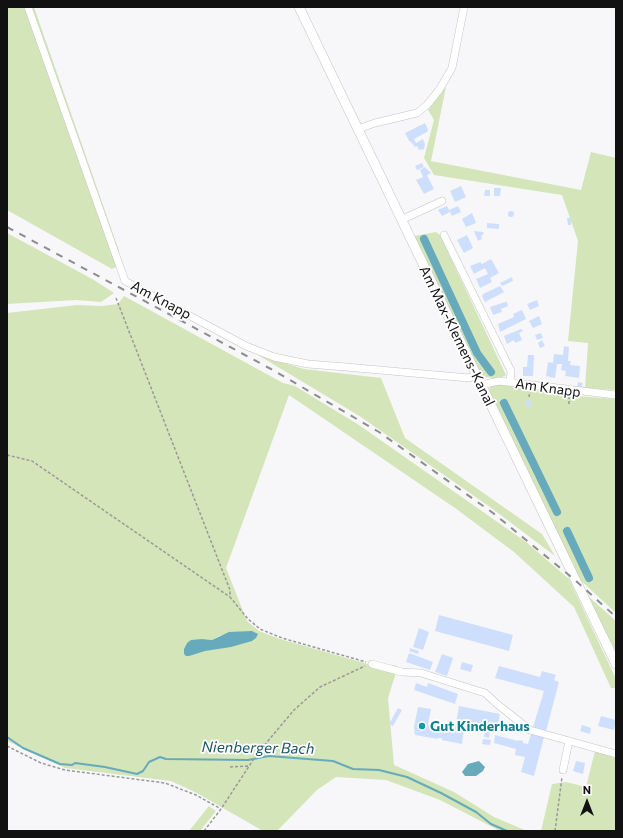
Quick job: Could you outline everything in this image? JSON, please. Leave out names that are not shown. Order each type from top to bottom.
[{"type":"main road","name":"Am Max-Klemens-Kanal","points":[[299,7],[403,219],[481,386],[616,664]]},
{"type":"street","name":"Am Knapp","points":[[28,7],[125,281],[234,340],[274,357],[308,364],[469,378],[476,375]]},
{"type":"street","points":[[358,129],[375,123],[417,113],[427,105],[439,90],[452,68],[464,7]]},
{"type":"street","points":[[403,219],[442,201]]},
{"type":"street","name":"Am Max-Klemens-Kanal","points":[[444,235],[511,371],[510,382]]},
{"type":"street","name":"Am Knapp","points":[[481,386],[499,381],[569,391],[616,395]]},
{"type":"street","points":[[372,664],[402,672],[421,673],[485,693],[530,730],[616,754]]},
{"type":"street","points":[[563,770],[569,741]]},
{"type":"path","points":[[116,298],[230,590],[230,598]]},
{"type":"path","points":[[569,391],[569,406]]},
{"type":"path","points":[[7,455],[32,461],[230,598],[248,620],[260,629],[282,638],[372,664]]},
{"type":"path","points":[[204,831],[221,809],[257,754],[294,710],[320,687],[372,664]]},
{"type":"path","points":[[7,746],[41,763],[65,770],[165,783],[196,795],[221,809]]},
{"type":"path","points":[[230,767],[250,765]]},
{"type":"path","points":[[554,831],[563,770]]},
{"type":"green space","points":[[7,7],[34,7],[119,251],[116,267],[112,269],[7,210]]},
{"type":"green space","points":[[446,87],[431,161],[581,190],[591,152],[616,158],[616,390],[585,388],[588,343],[568,341],[578,241],[562,195],[434,175],[424,158],[434,120],[428,110]]},
{"type":"green space","points":[[436,232],[440,235],[506,375],[498,379],[481,376],[414,236]]},
{"type":"green space","points":[[7,233],[94,280],[114,293],[101,302],[76,300],[7,304]]},
{"type":"green space","points":[[124,296],[283,383],[295,386],[359,425],[526,542],[569,579],[616,679],[616,688],[611,688],[574,607],[514,552],[455,508],[289,395],[226,568],[247,621],[259,631],[280,639],[368,664],[374,662],[398,666],[388,698],[394,765],[454,792],[494,817],[527,831],[500,831],[440,800],[386,780],[336,777],[317,790],[277,831],[263,831],[197,793],[171,781],[65,768],[7,741],[7,313],[77,305],[102,306],[118,304]],"holes":[[[221,635],[240,644],[212,650],[184,649],[187,643],[202,639],[212,640]]]},
{"type":"green space","points":[[258,355],[304,369],[381,378],[405,438],[542,534],[555,556],[490,507],[361,417]]},
{"type":"green space","points":[[496,384],[576,396],[616,399],[616,613],[578,578],[489,392],[490,387]]},
{"type":"green space","points":[[588,596],[616,621],[616,652],[591,604]]},
{"type":"green space","points":[[595,751],[616,758],[616,831],[541,831],[552,784],[566,782],[586,787]]},
{"type":"green space","points":[[209,806],[216,811],[200,831],[189,831]]},
{"type":"water","points":[[252,631],[258,634],[252,641],[189,656],[184,654],[184,649],[187,643],[191,640],[212,640],[229,632]]},
{"type":"water","points":[[479,761],[485,767],[483,771],[476,776],[465,776],[462,772],[468,764]]},
{"type":"building","points":[[425,123],[428,130],[427,132],[414,139],[416,143],[423,139],[425,144],[424,149],[419,150],[417,146],[415,147],[409,141],[405,133]]},
{"type":"building","points":[[422,163],[424,167],[417,170],[415,166]]},
{"type":"building","points":[[425,167],[431,173],[427,175],[434,189],[424,194],[416,180],[423,177],[420,170]]},
{"type":"building","points":[[461,186],[466,197],[455,202],[450,191]]},
{"type":"building","points":[[494,188],[501,188],[500,196],[494,196]]},
{"type":"building","points":[[485,190],[490,190],[490,196],[484,196]]},
{"type":"building","points":[[447,206],[449,210],[458,206],[461,212],[452,216],[450,212],[442,216],[438,210]]},
{"type":"building","points":[[511,211],[514,214],[511,217],[508,214]]},
{"type":"building","points":[[472,213],[476,223],[466,227],[462,219]]},
{"type":"building","points":[[567,218],[571,218],[571,225],[568,225]]},
{"type":"building","points":[[487,223],[499,224],[499,229],[487,228]]},
{"type":"building","points":[[474,231],[483,232],[484,234],[481,236],[482,239],[478,241]]},
{"type":"building","points":[[467,235],[473,248],[464,253],[457,240]]},
{"type":"building","points":[[491,259],[499,273],[490,278],[492,282],[480,288],[476,279],[488,274],[485,268],[474,274],[470,266],[480,262],[482,264]]},
{"type":"building","points":[[512,277],[513,281],[502,286],[500,283]]},
{"type":"building","points":[[500,286],[504,292],[485,302],[482,296],[483,294]]},
{"type":"building","points":[[537,300],[539,306],[530,310],[527,304]]},
{"type":"building","points":[[507,302],[508,306],[501,309],[502,312],[493,315],[490,307]]},
{"type":"building","points":[[522,310],[526,319],[500,332],[498,324],[514,317],[513,314]]},
{"type":"building","points":[[539,316],[542,324],[533,328],[529,321]]},
{"type":"building","points":[[521,329],[523,331],[519,333],[522,340],[515,343],[514,340],[507,344],[504,336]]},
{"type":"building","points":[[541,333],[543,338],[537,340],[535,335]]},
{"type":"building","points":[[542,340],[545,346],[540,348],[538,343]]},
{"type":"building","points":[[564,346],[569,347],[568,361],[571,361],[570,365],[580,366],[579,378],[565,376],[566,371],[561,370],[562,364],[557,364],[555,378],[546,376],[548,362],[553,363],[554,354],[563,355]]},
{"type":"building","points":[[528,355],[534,355],[533,376],[523,376],[523,367],[527,367]]},
{"type":"building","points":[[578,382],[583,383],[582,389],[577,388]]},
{"type":"building","points":[[525,400],[531,401],[530,408],[527,407]]},
{"type":"building","points":[[439,615],[513,635],[509,651],[435,631]]},
{"type":"building","points":[[419,628],[429,632],[423,650],[413,647]]},
{"type":"building","points":[[410,648],[419,651],[418,654],[409,651]]},
{"type":"building","points":[[409,653],[433,662],[430,670],[406,662]]},
{"type":"building","points":[[442,654],[453,658],[447,676],[435,672]]},
{"type":"building","points":[[462,662],[473,665],[471,672],[460,669]]},
{"type":"building","points":[[499,666],[540,677],[542,671],[556,675],[554,680],[559,682],[546,731],[533,727],[544,691],[495,678]]},
{"type":"building","points":[[416,683],[427,687],[428,683],[458,694],[455,704],[414,690]]},
{"type":"building","name":"Gut Kinderhaus","points":[[459,706],[500,714],[497,728],[465,721],[462,744],[442,740],[442,738],[438,739],[415,735],[414,727],[418,707],[431,709],[428,725],[455,729]]},
{"type":"building","points":[[398,708],[402,710],[393,726],[389,724]]},
{"type":"building","points":[[601,716],[616,720],[614,730],[598,726]]},
{"type":"building","points":[[582,725],[591,728],[590,734],[580,731]]},
{"type":"building","points":[[485,730],[490,731],[489,738],[484,737]]},
{"type":"building","points":[[531,734],[544,737],[534,776],[521,772],[525,757],[515,755],[516,749],[494,743],[495,735],[523,741],[523,743],[528,744]]},
{"type":"building","points":[[483,739],[491,740],[490,745],[482,744]]},
{"type":"building","points":[[576,761],[585,763],[583,774],[573,771]]},
{"type":"waterway","points":[[424,239],[477,353],[491,372]]},
{"type":"waterway","points":[[504,403],[557,512]]},
{"type":"waterway","points":[[567,531],[589,578]]},
{"type":"waterway","name":"Nienberger Bach","points":[[7,737],[23,748],[60,764],[72,765],[75,763],[105,767],[137,774],[143,771],[149,762],[160,757],[166,759],[248,760],[269,756],[333,761],[353,769],[379,770],[407,777],[441,793],[476,812],[491,824],[507,831]]},
{"type":"railway","points":[[7,227],[271,369],[379,432],[493,513],[575,580],[616,617]]},
{"type":"place","name":"Gut Kinderhaus","points":[[422,726]]}]
